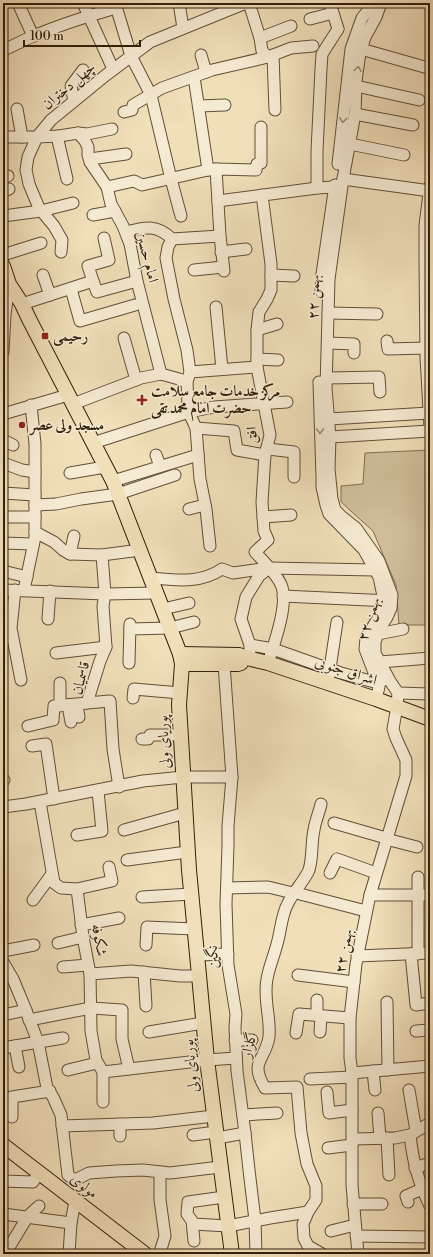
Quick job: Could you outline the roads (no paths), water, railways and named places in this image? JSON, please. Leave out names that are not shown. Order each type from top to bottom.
[{"type":"main road","name":"پوریای ولی","points":[[3,265],[9,284],[22,304],[113,480],[181,659],[179,705],[191,894],[207,1060],[232,1254]]},
{"type":"main road","name":"اشراق جنوبی","points":[[181,659],[239,655],[268,663],[376,699],[397,699],[430,719]]},
{"type":"main road","name":"اشراق جنوبی","points":[[181,659],[224,664],[238,664],[251,659]]},
{"type":"main road","name":"مولوی","points":[[3,1145],[145,1254]]},
{"type":"street","points":[[18,3],[33,36]]},
{"type":"street","points":[[82,3],[113,69]]},
{"type":"street","points":[[179,3],[183,28]]},
{"type":"street","name":"۲۲ بهمن","points":[[372,3],[362,18],[351,49],[340,158],[334,187],[322,274],[319,386],[322,487],[326,505],[329,514],[364,550],[379,577],[388,601],[389,612],[379,630],[375,642],[375,653],[380,662],[383,680],[379,687],[376,699]]},
{"type":"street","name":"۲۲ بهمن","points":[[358,1254],[352,1185],[352,1075],[350,1058],[350,1018],[357,956],[366,911],[386,838],[406,776],[406,760],[393,729],[397,699],[383,680],[365,649],[366,638],[392,595],[379,561],[356,528],[335,510],[332,499],[329,469],[330,437],[327,378],[328,313],[329,279],[343,178],[355,114],[356,86],[361,49],[381,3]]},
{"type":"street","points":[[243,4],[260,38],[262,51],[271,56]]},
{"type":"street","name":"چهل دختران","points":[[61,252],[62,240],[54,226],[41,211],[29,184],[26,170],[28,157],[37,137],[51,120],[113,69],[150,42],[243,4]]},
{"type":"street","points":[[3,50],[76,19],[116,6],[131,56],[151,95],[181,216]]},
{"type":"street","points":[[310,19],[331,8],[338,29]]},
{"type":"street","points":[[260,38],[291,26]]},
{"type":"street","points":[[338,29],[356,34]]},
{"type":"street","points":[[317,188],[317,151],[322,54],[338,29]]},
{"type":"street","points":[[124,112],[132,110],[133,105],[162,88],[206,72],[271,56],[291,48],[312,46]]},
{"type":"street","points":[[361,49],[428,68]]},
{"type":"street","points":[[201,55],[206,72]]},
{"type":"street","points":[[271,56],[275,110]]},
{"type":"street","points":[[74,101],[71,86],[83,70]]},
{"type":"street","points":[[194,77],[218,201],[221,252],[224,269],[194,270]]},
{"type":"street","points":[[356,86],[419,100]]},
{"type":"street","points":[[199,106],[225,105]]},
{"type":"street","points":[[17,109],[22,137]]},
{"type":"street","points":[[355,114],[413,126]]},
{"type":"street","points":[[107,186],[134,181],[142,185],[212,169],[256,170],[257,164],[261,163],[261,127]]},
{"type":"street","points":[[3,137],[58,136],[78,133],[87,134],[112,129]]},
{"type":"street","name":"امام حسین","points":[[78,133],[85,141],[88,147],[88,155],[107,186],[111,204],[126,232],[161,374]]},
{"type":"street","points":[[58,136],[67,179]]},
{"type":"street","points":[[350,144],[404,155]]},
{"type":"street","points":[[90,159],[120,153]]},
{"type":"street","points":[[330,437],[430,429],[429,380],[426,348],[428,320],[427,188],[343,178]]},
{"type":"street","points":[[218,201],[334,187]]},
{"type":"street","name":"افق","points":[[262,195],[271,275],[271,290],[259,312],[256,330],[257,363],[270,435],[266,452],[262,502],[264,531],[268,540],[255,552],[282,586],[283,596],[281,618],[268,663]]},
{"type":"street","points":[[3,216],[41,211],[73,203]]},
{"type":"street","points":[[93,215],[115,211]]},
{"type":"street","points":[[126,232],[142,228],[155,228],[166,233],[172,239],[220,236]]},
{"type":"street","points":[[104,238],[109,260],[87,266],[97,292],[138,281]]},
{"type":"street","points":[[172,239],[168,247],[166,258],[187,350],[189,412],[196,428],[200,479],[210,546]]},
{"type":"street","points":[[3,265],[41,243]]},
{"type":"street","points":[[221,252],[246,249]]},
{"type":"street","points":[[43,275],[50,295]]},
{"type":"street","points":[[271,275],[294,276]]},
{"type":"street","points":[[22,304],[93,281]]},
{"type":"street","points":[[3,352],[5,298],[9,284]]},
{"type":"street","points":[[71,289],[80,321],[130,305]]},
{"type":"street","points":[[216,307],[222,369]]},
{"type":"street","points":[[328,313],[377,314]]},
{"type":"street","points":[[256,330],[277,324]]},
{"type":"street","points":[[124,338],[136,380]]},
{"type":"street","points":[[387,341],[388,349],[426,348]]},
{"type":"street","points":[[328,343],[354,344],[354,353]]},
{"type":"street","points":[[3,414],[31,405],[70,399],[161,374],[180,379],[222,369],[278,360]]},
{"type":"street","points":[[327,378],[379,377],[380,392]]},
{"type":"street","points":[[93,443],[189,412],[214,407],[287,402]]},
{"type":"street","points":[[21,680],[7,628],[19,590],[27,577],[35,532],[35,472],[31,405]]},
{"type":"street","points":[[329,419],[429,413]]},
{"type":"street","points":[[196,428],[234,431],[237,450],[294,452],[294,477]]},
{"type":"street","points":[[156,455],[160,466]]},
{"type":"street","points":[[113,480],[198,455]]},
{"type":"street","points":[[3,463],[22,470],[35,472]]},
{"type":"street","points":[[70,473],[105,467]]},
{"type":"street","points":[[3,493],[56,504],[118,494],[175,476]]},
{"type":"street","points":[[189,509],[205,505]]},
{"type":"street","points":[[263,517],[291,515]]},
{"type":"street","points":[[3,517],[35,517]]},
{"type":"street","points":[[35,532],[54,542],[70,554],[102,555],[140,550]]},
{"type":"street","points":[[70,554],[74,536]]},
{"type":"street","points":[[3,543],[33,544]]},
{"type":"street","name":"قاسمیان","points":[[73,705],[98,667],[106,647],[103,606],[105,594],[102,555]]},
{"type":"street","points":[[251,659],[250,645],[241,619],[246,597],[259,576],[269,568]]},
{"type":"street","points":[[151,578],[183,580],[202,579],[215,574],[222,569],[233,573],[269,568],[375,570]]},
{"type":"street","points":[[3,571],[27,577]]},
{"type":"street","points":[[3,590],[105,594],[156,593]]},
{"type":"street","points":[[48,619],[50,591]]},
{"type":"street","points":[[283,596],[388,601]]},
{"type":"street","points":[[163,609],[189,603]]},
{"type":"street","points":[[128,663],[130,626],[170,628],[194,622]]},
{"type":"street","points":[[328,683],[337,622]]},
{"type":"street","points":[[378,634],[404,629]]},
{"type":"street","points":[[250,645],[272,649],[341,673],[383,680]]},
{"type":"street","points":[[56,653],[106,647]]},
{"type":"street","points":[[380,662],[430,658]]},
{"type":"street","name":"نگین","points":[[224,664],[232,777],[229,812],[226,904],[228,965],[236,1014],[235,1040],[237,1071],[255,1220],[256,1254]]},
{"type":"street","points":[[60,683],[73,705],[75,719]]},
{"type":"street","points":[[134,698],[134,689],[180,693]]},
{"type":"street","points":[[397,699],[430,694]]},
{"type":"street","name":"قاسمیان","points":[[73,705],[110,701],[113,749],[119,786]]},
{"type":"street","points":[[28,726],[53,720],[54,706],[73,705]]},
{"type":"street","points":[[142,739],[148,739],[150,734],[181,735]]},
{"type":"street","points":[[32,746],[46,744],[54,799]]},
{"type":"street","points":[[3,807],[40,802],[143,781],[183,777],[232,777]]},
{"type":"street","points":[[77,835],[102,830],[98,791]]},
{"type":"street","points":[[40,802],[54,883],[61,888],[77,889],[112,881],[109,867]]},
{"type":"street","name":"گلزار","points":[[321,804],[314,830],[309,871],[297,893],[287,905],[267,980],[266,991],[269,1038],[259,1060],[258,1072],[265,1088],[297,1087],[301,1133],[307,1164],[316,1186],[316,1200],[308,1212],[303,1224],[304,1238],[308,1246],[322,1254]]},
{"type":"street","points":[[124,830],[185,814]]},
{"type":"street","points":[[334,823],[417,847]]},
{"type":"street","points":[[128,860],[188,852]]},
{"type":"street","points":[[330,872],[337,859],[376,873]]},
{"type":"street","points":[[33,900],[52,874]]},
{"type":"street","points":[[418,877],[415,954],[416,1005],[430,1003]]},
{"type":"street","points":[[227,888],[268,887],[366,911]]},
{"type":"street","name":"شکوفه","points":[[77,889],[81,925],[89,969],[91,1031],[96,1060],[100,1068],[103,1102]]},
{"type":"street","points":[[142,897],[191,894]]},
{"type":"street","points":[[370,895],[430,895]]},
{"type":"street","points":[[81,925],[118,918]]},
{"type":"street","points":[[146,945],[147,927],[194,929]]},
{"type":"street","points":[[58,943],[83,937]]},
{"type":"street","points":[[3,951],[34,946]]},
{"type":"street","points":[[357,956],[430,953]]},
{"type":"street","points":[[197,955],[228,954]]},
{"type":"street","points":[[3,962],[13,980],[38,1042],[47,1088],[50,1091],[60,1115],[68,1175],[73,1179],[77,1179],[90,1173],[143,1170],[170,1173],[220,1167]]},
{"type":"street","points":[[63,967],[131,971],[180,976],[199,976]]},
{"type":"street","points":[[144,972],[146,1006]]},
{"type":"street","points":[[298,975],[354,982]]},
{"type":"street","points":[[318,1000],[320,1032]]},
{"type":"street","points":[[387,1002],[388,1070]]},
{"type":"street","points":[[3,1015],[28,1015],[91,1008],[122,1010],[122,1039],[130,1069]]},
{"type":"street","points":[[296,1033],[299,1014],[350,1018]]},
{"type":"street","points":[[149,1032],[203,1023]]},
{"type":"street","points":[[416,1031],[430,1030]]},
{"type":"street","points":[[3,1048],[63,1038]]},
{"type":"street","points":[[235,1040],[252,1040]]},
{"type":"street","points":[[15,1046],[19,1067]]},
{"type":"street","points":[[68,1070],[100,1068],[130,1069],[236,1058]]},
{"type":"street","points":[[310,1079],[430,1066]]},
{"type":"street","points":[[373,1071],[375,1090]]},
{"type":"street","points":[[409,1090],[415,1168],[426,1188],[430,1206]]},
{"type":"street","points":[[12,1118],[12,1097],[50,1091]]},
{"type":"street","points":[[327,1092],[329,1113],[352,1110]]},
{"type":"street","points":[[243,1115],[277,1113]]},
{"type":"street","points":[[378,1113],[390,1175]]},
{"type":"street","points":[[62,1126],[153,1123],[214,1116]]},
{"type":"street","points":[[328,1148],[352,1142],[413,1133],[430,1123]]},
{"type":"street","points":[[120,1124],[120,1136]]},
{"type":"street","points":[[193,1135],[245,1133]]},
{"type":"street","points":[[415,1168],[430,1163]]},
{"type":"street","points":[[160,1172],[160,1200],[165,1236],[161,1250]]},
{"type":"street","points":[[3,1181],[33,1182],[39,1173]]},
{"type":"street","points":[[408,1202],[406,1196],[426,1188]]},
{"type":"street","points":[[194,1241],[193,1224],[187,1214],[188,1202],[224,1197]]},
{"type":"street","points":[[69,1254],[71,1223],[75,1201]]},
{"type":"street","points":[[353,1204],[382,1204]]},
{"type":"street","points":[[5,1254],[28,1216],[39,1206]]},
{"type":"street","points":[[193,1224],[228,1226],[255,1220],[308,1212]]},
{"type":"street","points":[[3,1214],[28,1216],[71,1223]]},
{"type":"street","points":[[331,1231],[356,1231],[430,1237]]},
{"type":"place","name":"رحیمی","points":[[45,336]]},
{"type":"place","name":"مرکز خدمات جامع سلامت حضرت امام محمد تقی","points":[[142,400]]},
{"type":"place","name":"مسجد ولی عصر","points":[[22,425]]}]
